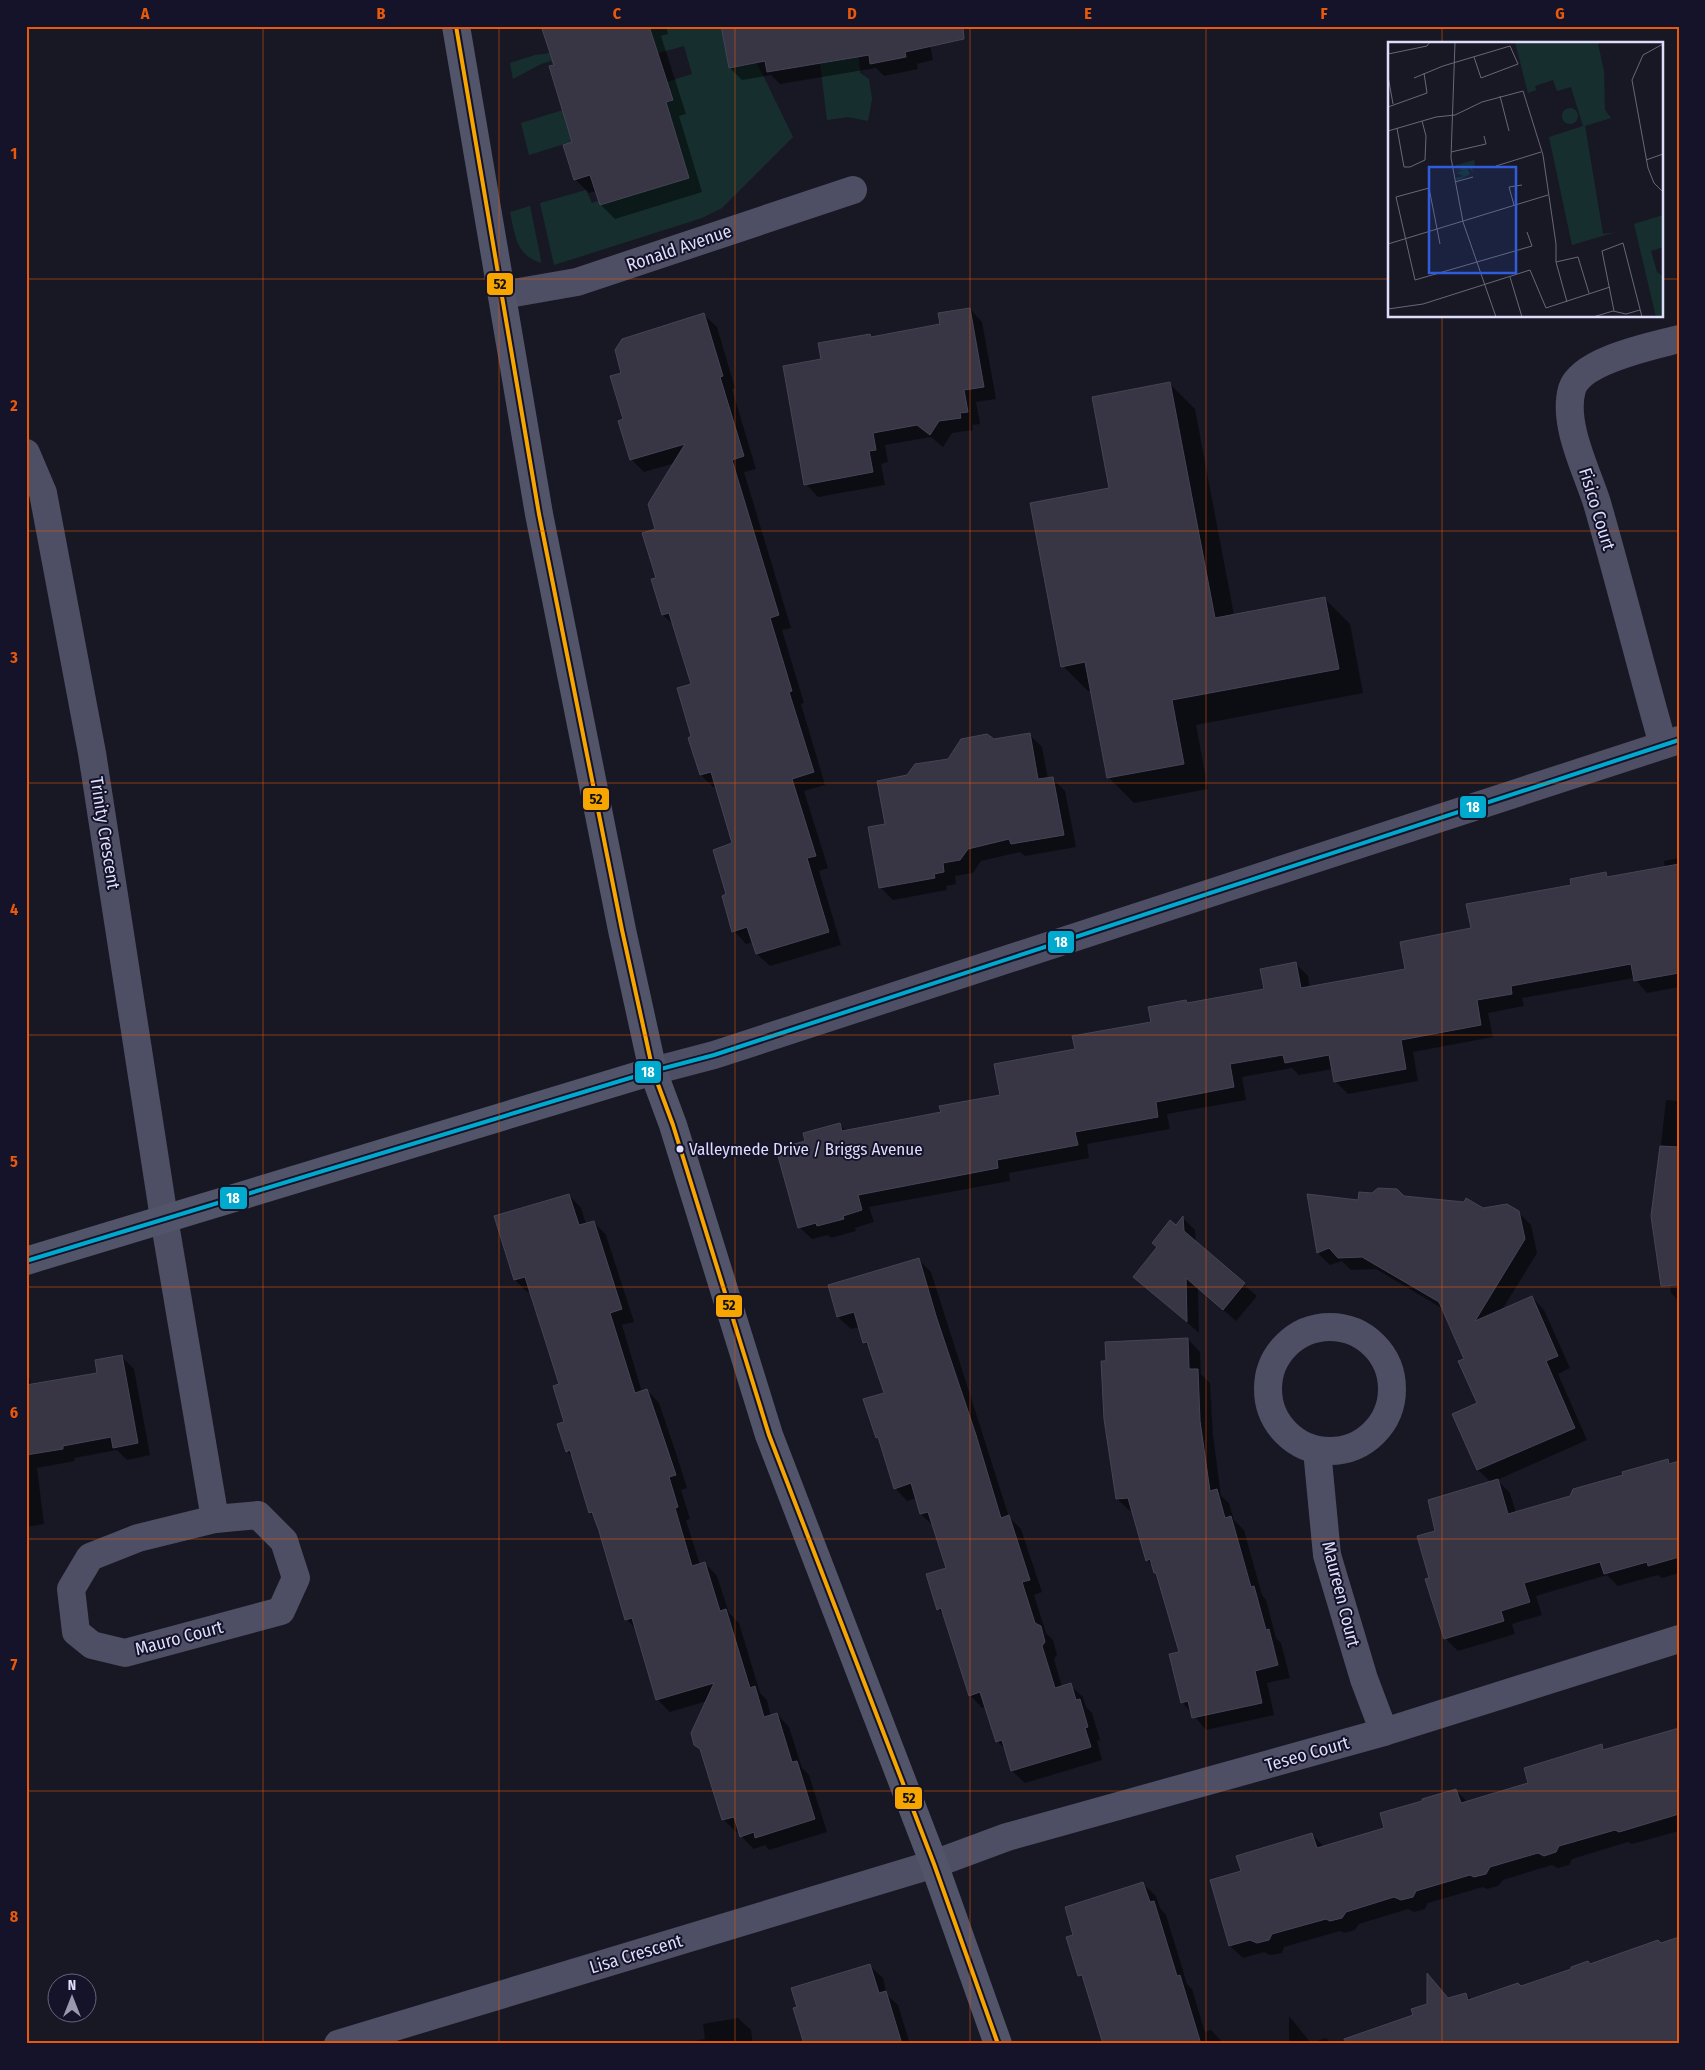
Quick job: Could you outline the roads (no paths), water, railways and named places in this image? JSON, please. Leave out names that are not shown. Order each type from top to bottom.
[{"type":"street","points":[[456,26],[539,514],[620,921],[653,1071],[673,1125],[769,1435],[934,1864],[998,2044]]},
{"type":"street","name":"Ronald Avenue","points":[[502,295],[577,282],[852,190]]},
{"type":"street","name":"Fisico Court","points":[[1671,742],[1581,458],[1570,416],[1573,388],[1590,368],[1632,351],[1679,339]]},
{"type":"street","name":"Trinity Crescent","points":[[26,453],[43,493],[92,752],[164,1218]]},
{"type":"street","points":[[26,1260],[653,1071],[714,1055],[1671,742]]},
{"type":"street","points":[[164,1218],[215,1519]]},
{"type":"street","points":[[1332,1326],[1353,1330],[1370,1341],[1384,1357],[1391,1376],[1392,1396],[1386,1416],[1374,1433],[1358,1445],[1338,1451],[1317,1450],[1298,1443],[1282,1429],[1271,1412],[1266,1392],[1269,1371],[1278,1352],[1299,1335],[1312,1329],[1332,1326]]},
{"type":"street","name":"Maureen Court","points":[[1317,1450],[1327,1555],[1364,1679],[1384,1732]]},
{"type":"street","name":"Mauro Court","points":[[258,1515],[284,1541],[296,1578],[281,1611],[125,1653],[92,1645],[76,1632],[71,1589],[90,1557],[138,1538],[215,1519],[258,1515]]},
{"type":"street","name":"Teseo Court","points":[[934,1864],[1007,1837],[1384,1732],[1679,1639]]},
{"type":"street","name":"Lisa Crescent","points":[[338,2044],[934,1864]]},
{"type":"place","name":"Valleymede Drive / Briggs Avenue","points":[[680,1149]]}]
